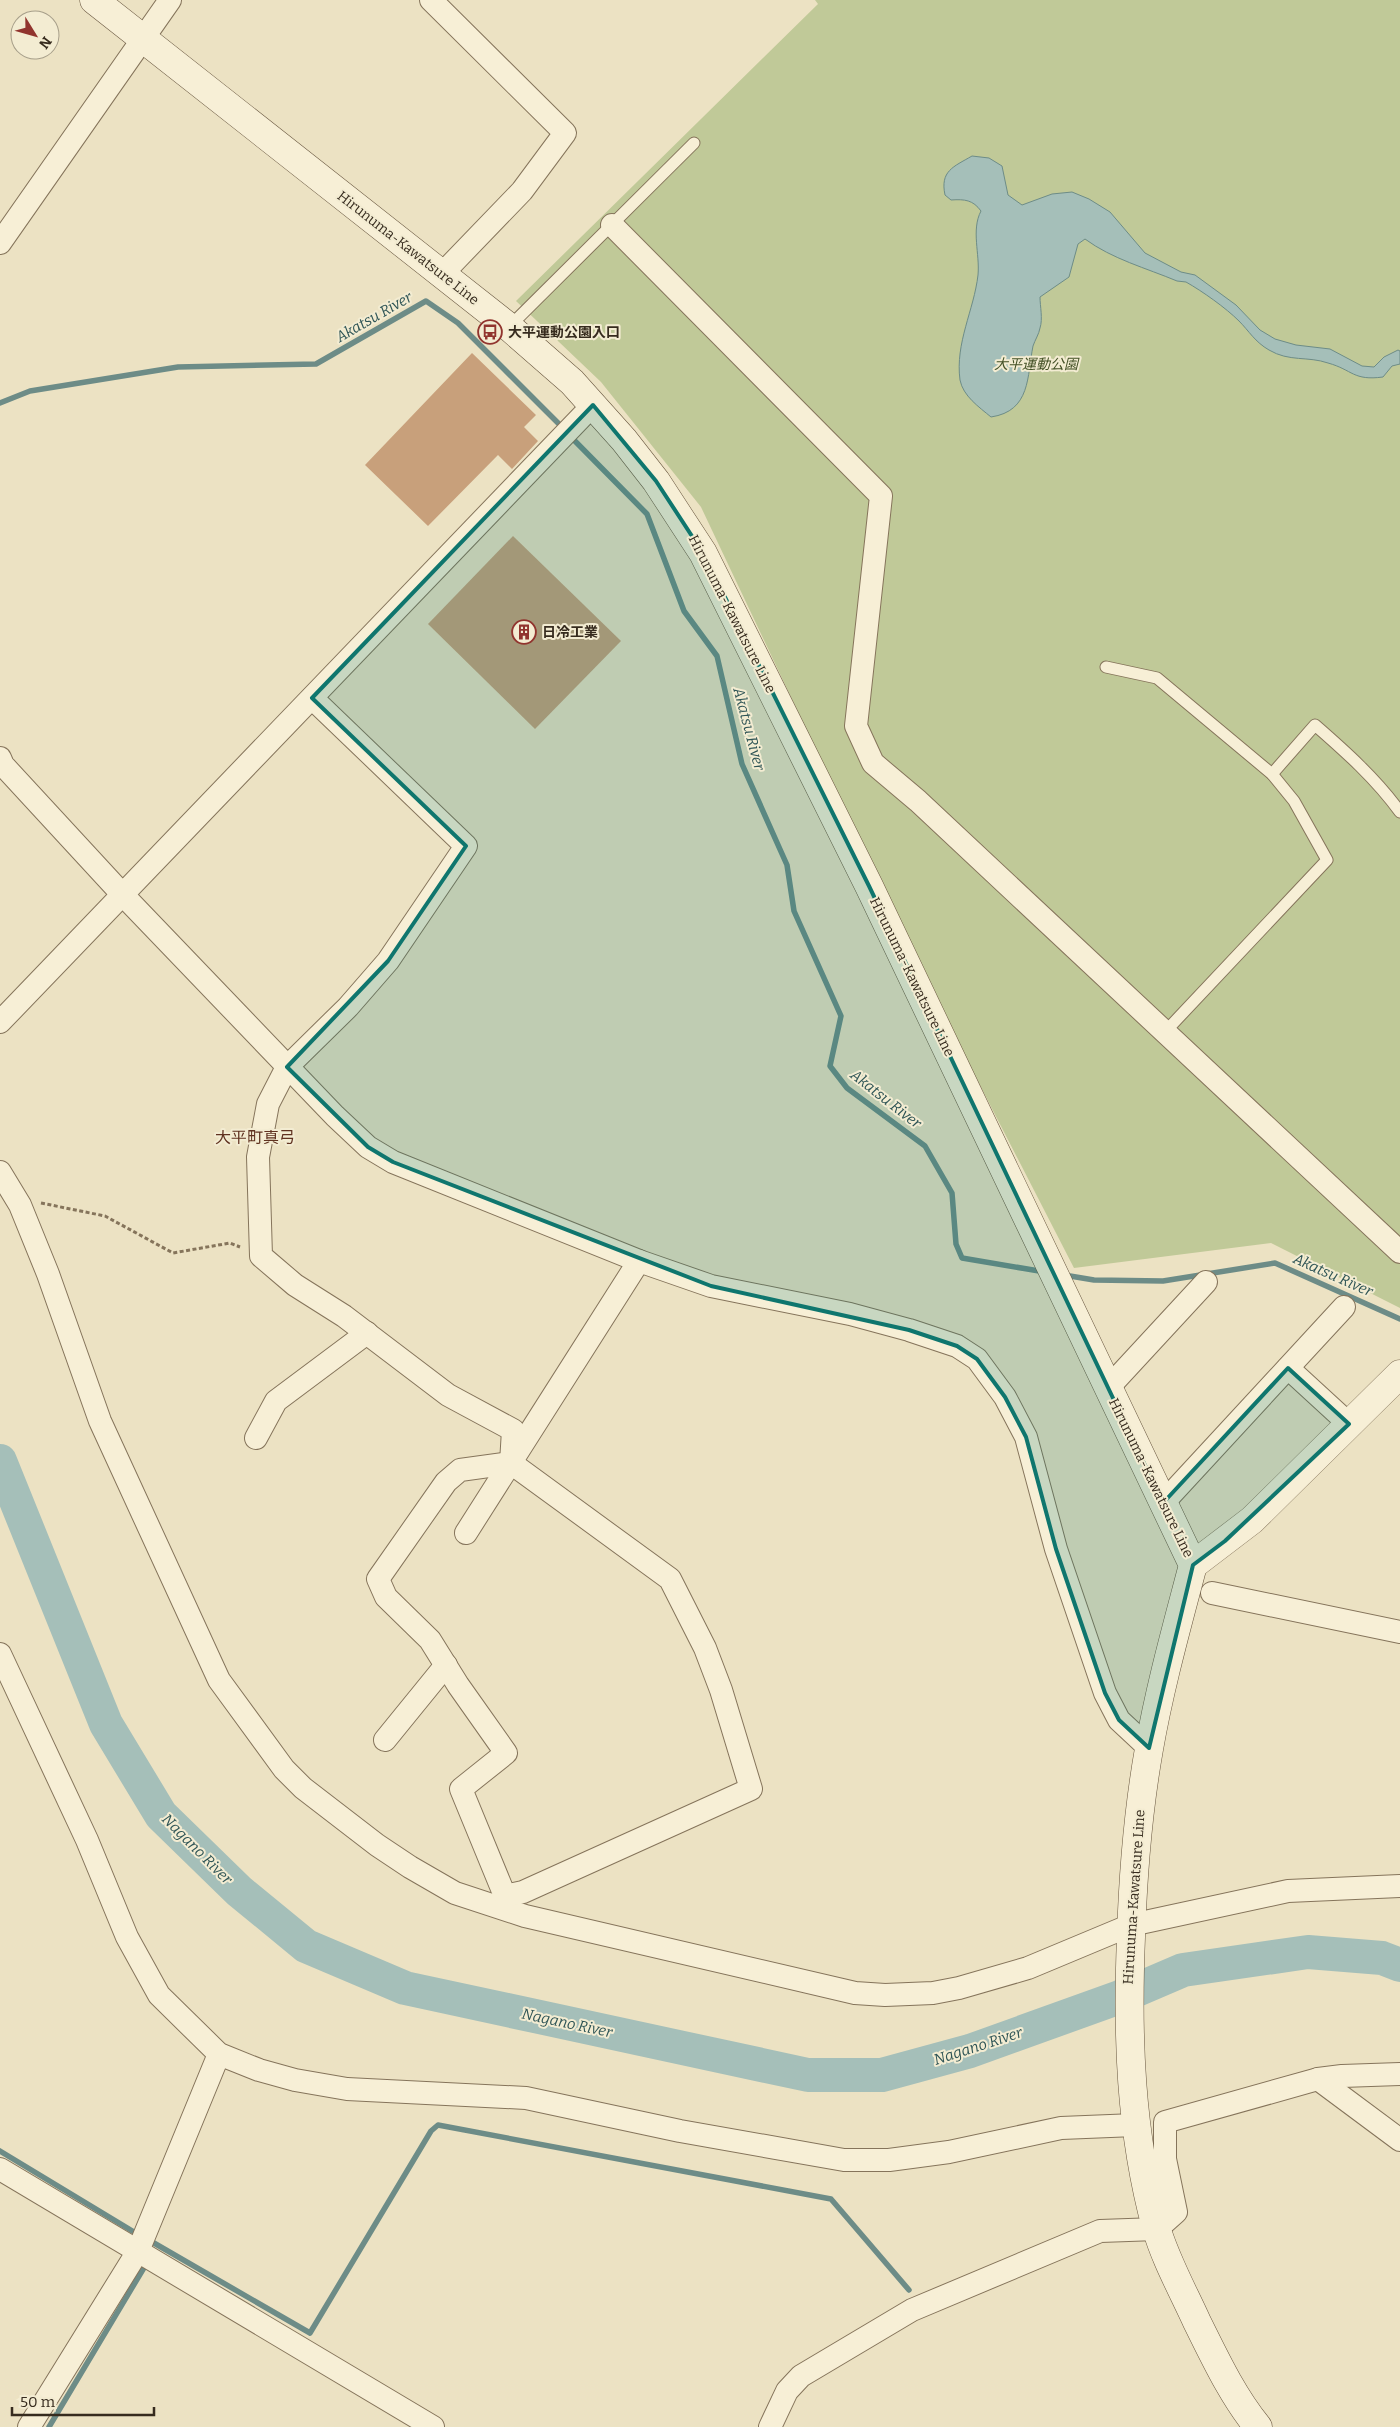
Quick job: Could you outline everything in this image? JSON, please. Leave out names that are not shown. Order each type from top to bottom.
[{"type":"main road","name":"Hirunuma-Kawatsure Line","points":[[94,0],[509,327],[572,382],[656,481],[703,553],[868,886],[1046,1257],[1193,1565],[1163,1678],[1149,1748],[1135,1847],[1129,2033],[1134,2117],[1157,2229],[1184,2293],[1222,2374],[1258,2427]]},
{"type":"main road","points":[[1193,1565],[1252,1520],[1400,1374]]},
{"type":"street","points":[[0,243],[94,106],[144,39],[170,0]]},
{"type":"street","points":[[431,0],[565,133],[522,191],[442,274]]},
{"type":"street","points":[[612,225],[881,496],[856,726],[873,763],[918,801],[1400,1252]]},
{"type":"street","points":[[0,1022],[593,405]]},
{"type":"street","points":[[312,698],[466,846],[388,961],[348,1007],[287,1067],[268,1104],[258,1157],[261,1256],[295,1285],[367,1333],[448,1394],[513,1430],[511,1463]]},
{"type":"street","points":[[0,758],[3,765],[122,894],[287,1067],[368,1147],[393,1162],[639,1261],[711,1286],[850,1314],[909,1330],[957,1346],[976,1359],[1005,1397],[1026,1437],[1056,1549],[1105,1693],[1119,1720],[1149,1748]]},
{"type":"street","points":[[0,1172],[16,1198],[48,1274],[100,1420],[219,1680],[284,1769],[303,1788],[377,1845],[455,1893],[525,1916],[855,1993],[885,1995],[933,1993],[959,1988],[1028,1968],[1131,1931],[1288,1891],[1400,1886]]},
{"type":"street","points":[[466,1533],[639,1261]]},
{"type":"street","points":[[1108,1388],[1206,1282]]},
{"type":"street","points":[[1163,1503],[1344,1307]]},
{"type":"street","points":[[256,1438],[276,1401],[367,1333]]},
{"type":"street","points":[[1288,1368],[1349,1424]]},
{"type":"street","points":[[511,1463],[670,1579],[708,1656],[721,1690],[751,1789],[523,1892],[505,1896],[461,1789],[506,1753],[446,1665],[430,1640],[386,1597],[378,1579],[446,1482],[460,1470],[511,1463]]},
{"type":"street","points":[[1212,1593],[1400,1632]]},
{"type":"street","points":[[0,1654],[83,1831],[127,1936],[154,1987],[159,1995],[219,2054],[259,2070],[303,2082],[347,2089],[526,2098],[689,2132],[844,2160],[888,2160],[949,2152],[1061,2128],[1134,2117]]},
{"type":"street","points":[[385,1740],[446,1665]]},
{"type":"street","points":[[29,2427],[138,2251],[219,2054]]},
{"type":"street","points":[[770,2427],[787,2391],[801,2376],[912,2310],[1100,2231],[1157,2229],[1176,2212],[1165,2159],[1164,2122],[1318,2079],[1342,2076],[1400,2074]]},
{"type":"street","points":[[1318,2079],[1400,2140]]},
{"type":"street","points":[[0,2169],[433,2427]]},
{"type":"lane","points":[[509,327],[694,143]]},
{"type":"lane","points":[[1106,667],[1157,678],[1272,774],[1294,801],[1327,860],[1164,1033]]},
{"type":"lane","points":[[1272,774],[1315,725],[1374,780],[1400,812]]},
{"type":"path","points":[[16,1198],[105,1216],[173,1253],[230,1243],[261,1256]]},
{"type":"highlighted area","points":[[593,405],[656,481],[703,553],[869,886],[1163,1503],[1288,1368],[1349,1424],[1225,1541],[1193,1565],[1149,1748],[1119,1720],[1105,1693],[1056,1549],[1026,1437],[1005,1397],[977,1359],[957,1346],[909,1330],[711,1286],[393,1162],[368,1147],[287,1067],[388,961],[466,846],[312,698]]},
{"type":"green space","name":"大平運動公園","points":[[815,0],[1400,0],[1400,1308],[1271,1243],[1074,1268],[913,955],[701,507],[601,382],[516,301],[818,4]]},
{"type":"water","points":[[972,156],[989,158],[1002,166],[1008,195],[1022,205],[1052,194],[1072,192],[1089,199],[1110,212],[1145,253],[1181,272],[1195,275],[1236,305],[1260,330],[1275,339],[1296,345],[1330,349],[1362,366],[1374,367],[1384,357],[1398,350],[1400,351],[1400,364],[1392,366],[1383,377],[1373,378],[1359,376],[1321,361],[1291,358],[1276,354],[1260,344],[1239,321],[1214,300],[1186,282],[1177,281],[1118,258],[1085,239],[1078,244],[1069,277],[1040,297],[1041,324],[1033,346],[1025,391],[1014,408],[991,417],[972,401],[964,391],[960,380],[959,366],[962,340],[978,275],[976,234],[981,211],[975,204],[968,201],[951,200],[945,195],[944,187],[946,175],[959,163]]},
{"type":"building","points":[[472,353],[536,415],[524,427],[538,441],[512,469],[498,455],[428,526],[365,465]]},
{"type":"building","name":"日冷工業","points":[[513,536],[621,641],[535,729],[428,624]]},
{"type":"waterway","name":"Akatsu River","points":[[0,403],[30,391],[178,367],[316,364],[426,301],[458,323],[564,429]]},
{"type":"waterway","name":"Akatsu River","points":[[570,436],[647,514],[684,611],[717,656],[742,764],[787,865],[794,911],[841,1016],[830,1066],[847,1088],[925,1146],[952,1193],[956,1244],[962,1258],[1045,1272]]},
{"type":"waterway","name":"Akatsu River","points":[[1064,1275],[1094,1280],[1163,1281],[1275,1263],[1400,1319]]},
{"type":"waterway","name":"Nagano River","points":[[0,1461],[106,1724],[161,1815],[239,1891],[306,1946],[405,1988],[808,2075],[882,2075],[970,2051],[1120,1997],[1183,1970],[1308,1952],[1382,1958],[1400,1965]]},
{"type":"waterway","points":[[0,1497],[12,1491]]},
{"type":"waterway","points":[[147,2239],[310,2333],[431,2131],[438,2125],[831,2199],[909,2290]]},
{"type":"waterway","points":[[0,2151],[139,2235]]},
{"type":"waterway","points":[[49,2427],[148,2261]]},
{"type":"place","name":"大平運動公園入口","points":[[490,332]]},
{"type":"place","name":"日冷工業","points":[[524,632]]},
{"type":"district","name":"大平町真弓","points":[[255,1137]]}]
